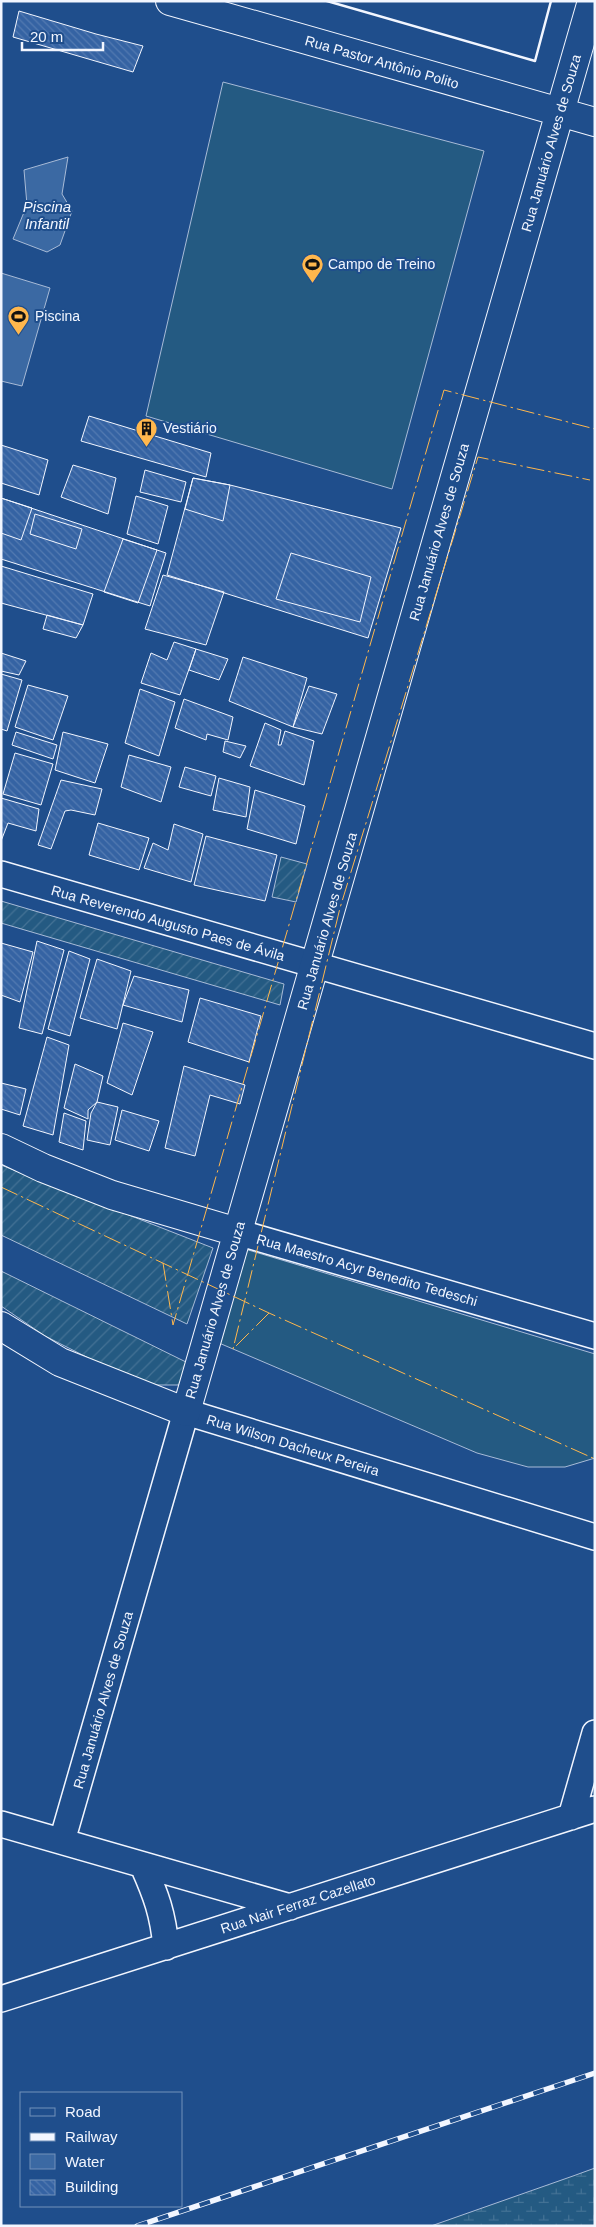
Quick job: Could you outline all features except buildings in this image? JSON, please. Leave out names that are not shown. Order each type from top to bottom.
[{"type":"main road","name":"Rua Pastor Antônio Polito","points":[[170,1],[595,122]]},
{"type":"main road","name":"Rua Januário Alves de Souza","points":[[186,1412],[592,1]]},
{"type":"main road","name":"Rua Maestro Acyr Benedito Tedeschi","points":[[1,1148],[43,1168],[112,1195],[237,1232]]},
{"type":"main road","name":"Rua Wilson Dacheux Pereira","points":[[1,1326],[60,1362],[186,1412]]},
{"type":"street","name":"Rua Reverendo Augusto Paes de Ávila","points":[[1,874],[595,1046]]},
{"type":"street","name":"Rua Maestro Acyr Benedito Tedeschi","points":[[237,1232],[595,1336]]},
{"type":"street","name":"Rua Wilson Dacheux Pereira","points":[[186,1412],[595,1538]]},
{"type":"street","name":"Rua Januário Alves de Souza","points":[[62,1841],[186,1412]]},
{"type":"street","points":[[571,1817],[595,1733]]},
{"type":"street","name":"Rua Nair Ferraz Cazellato","points":[[1,1999],[595,1809]]},
{"type":"street","points":[[1,1824],[290,1907]]},
{"type":"street","points":[[143,1866],[157,1897],[164,1920],[166,1946]]},
{"type":"green space","name":"Campo de Treino","points":[[223,82],[484,151],[392,489],[146,416]]},
{"type":"green space","points":[[281,857],[307,864],[296,902],[272,897]]},
{"type":"green space","points":[[1,901],[284,984],[280,1005],[1,923]]},
{"type":"green space","points":[[1,1165],[213,1248],[187,1324],[1,1235]]},
{"type":"green space","points":[[245,1249],[595,1354],[595,1458],[565,1467],[528,1467],[477,1453],[219,1343]]},
{"type":"green space","points":[[1,1271],[190,1364],[180,1385],[156,1385],[132,1380],[45,1336],[1,1306]]},
{"type":"green space","points":[[595,2168],[595,2226],[431,2226],[573,2176]]},
{"type":"water","name":"Piscina Infantil","points":[[68,157],[62,194],[72,211],[60,245],[47,252],[13,239],[27,205],[24,170]]},
{"type":"water","name":"Piscina","points":[[1,273],[50,288],[22,386],[1,381]]},
{"type":"railway","points":[[137,2226],[595,2073]]},
{"type":"wall","points":[[327,1],[535,61],[551,1]]},
{"type":"power","points":[[163,1263],[173,1325],[444,390],[595,429]]},
{"type":"power","points":[[269,1313],[233,1349],[340,908],[478,457],[590,480]]},
{"type":"power","points":[[1,1187],[269,1313],[595,1459]]},
{"type":"place","name":"Campo de Treino","points":[[312,283]]},
{"type":"place","name":"Piscina","points":[[19,335]]},
{"type":"place","name":"Vestiário","points":[[147,447]]}]
